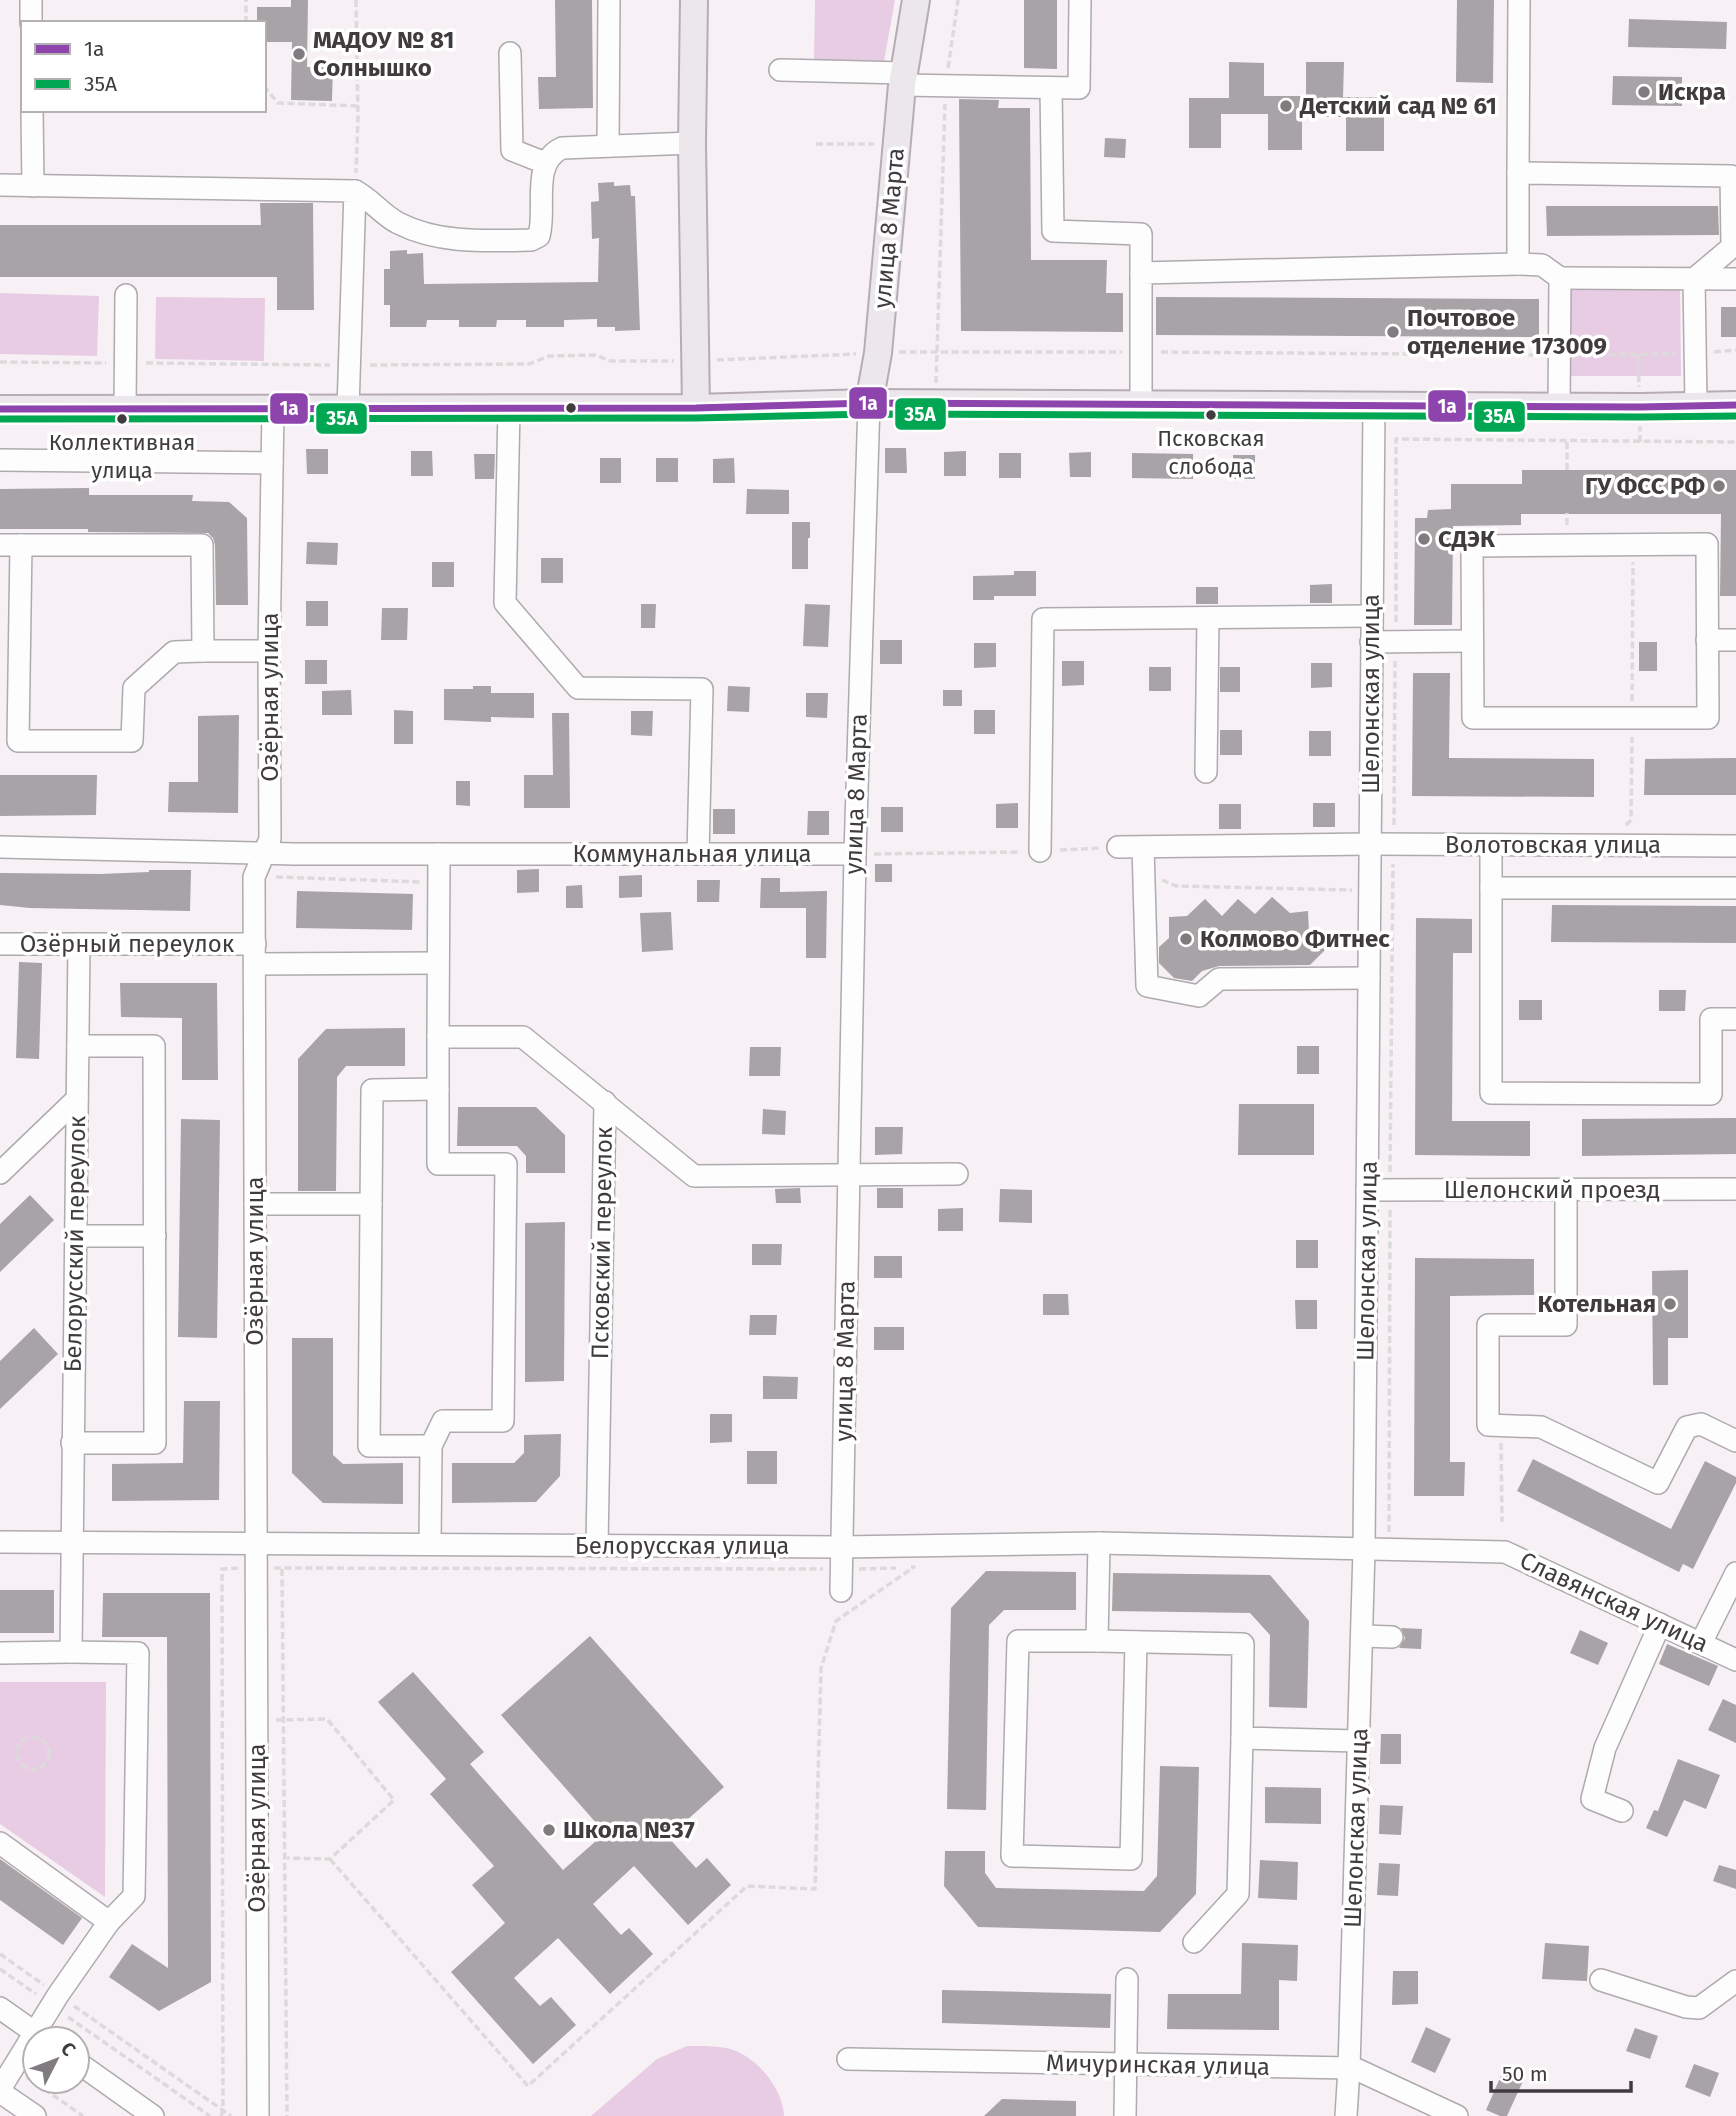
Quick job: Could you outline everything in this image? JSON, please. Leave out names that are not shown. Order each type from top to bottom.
[{"type":"main road","points":[[694,0],[692,143],[696,408]]},
{"type":"main road","name":"улица 8 Марта","points":[[869,403],[878,353],[903,79],[916,0]]},
{"type":"main road","points":[[0,409],[696,408],[869,403],[1559,407],[1736,405]]},
{"type":"street","points":[[31,0],[31,21]]},
{"type":"street","points":[[608,146],[609,0]]},
{"type":"street","points":[[780,70],[903,79],[945,86],[1079,88],[1080,0]]},
{"type":"street","points":[[1518,264],[1519,0]]},
{"type":"street","points":[[510,53],[512,150],[545,163]]},
{"type":"street","points":[[1051,88],[1053,231],[1141,234],[1141,406]]},
{"type":"street","points":[[32,112],[33,186]]},
{"type":"street","points":[[0,185],[355,191],[398,223],[421,232],[456,240],[531,240],[539,236],[542,226],[541,202],[545,163],[552,153],[562,148],[692,143]]},
{"type":"street","points":[[1518,173],[1734,176],[1732,247],[1694,279]]},
{"type":"street","points":[[348,409],[355,191]]},
{"type":"street","points":[[1141,273],[1518,264],[1542,265],[1560,278],[1736,279]]},
{"type":"street","points":[[1559,407],[1560,278]]},
{"type":"street","points":[[1694,279],[1696,405]]},
{"type":"street","points":[[125,409],[126,295]]},
{"type":"street","name":"улица 8 Марта","points":[[841,1591],[855,854],[869,403]]},
{"type":"street","name":"Шелонская улица","points":[[1346,2116],[1364,1549],[1374,405]]},
{"type":"street","points":[[509,408],[505,603],[578,688],[702,689],[698,854]]},
{"type":"street","name":"Озёрная улица","points":[[258,2116],[256,1568],[265,1544],[255,1203],[254,877],[270,839],[269,651],[273,409]]},
{"type":"street","points":[[0,460],[272,463]]},
{"type":"street","points":[[1707,544],[1708,718],[1472,718],[1472,641],[1472,546],[1707,544]]},
{"type":"street","points":[[203,651],[202,545],[10,545],[18,741],[132,741],[134,688],[174,652],[269,651]]},
{"type":"street","points":[[1040,851],[1043,619],[1371,616]]},
{"type":"street","points":[[1206,772],[1208,618]]},
{"type":"street","points":[[1707,640],[1736,640]]},
{"type":"street","points":[[1371,642],[1472,641]]},
{"type":"street","points":[[1118,847],[1370,844]]},
{"type":"street","name":"Волотовская улица","points":[[1370,844],[1736,846]]},
{"type":"street","points":[[1492,845],[1491,1093],[1711,1094],[1711,1019],[1736,1019]]},
{"type":"street","points":[[1143,846],[1147,986],[1199,996],[1219,979],[1369,978]]},
{"type":"street","name":"Коммунальная улица","points":[[0,847],[265,853],[855,854]]},
{"type":"street","points":[[430,1544],[431,1446],[443,1421],[503,1421],[506,1164],[438,1164],[439,854]]},
{"type":"street","points":[[1491,888],[1736,888]]},
{"type":"street","name":"Озёрный переулок","points":[[0,944],[79,944],[438,963]]},
{"type":"street","name":"Белорусский переулок","points":[[71,1652],[79,944]]},
{"type":"street","name":"Псковский переулок","points":[[438,1037],[523,1037],[605,1102],[597,1546]]},
{"type":"street","points":[[72,1443],[155,1443],[154,1046],[78,1046]]},
{"type":"street","points":[[431,1446],[369,1446],[372,1090],[438,1089]]},
{"type":"street","points":[[0,1173],[77,1099]]},
{"type":"street","points":[[605,1102],[694,1176],[957,1174]]},
{"type":"street","points":[[1566,1189],[1566,1325],[1489,1325],[1489,1425],[1541,1427],[1658,1483],[1687,1427],[1701,1424],[1736,1441]]},
{"type":"street","name":"Шелонский проезд","points":[[1367,1190],[1736,1189]]},
{"type":"street","points":[[255,1203],[371,1204]]},
{"type":"street","points":[[75,1237],[155,1236]]},
{"type":"street","name":"Белорусская улица","points":[[0,1542],[841,1547],[1099,1543],[1364,1549]]},
{"type":"street","points":[[1097,1641],[1099,1543]]},
{"type":"street","name":"Славянская улица","points":[[1364,1549],[1505,1552],[1736,1660]]},
{"type":"street","points":[[1701,1643],[1736,1573]]},
{"type":"street","points":[[1622,1811],[1592,1800],[1605,1748],[1660,1625]]},
{"type":"street","points":[[1362,1636],[1392,1637]]},
{"type":"street","points":[[1136,1642],[1131,1858],[1012,1856],[1018,1641],[1097,1641],[1243,1644],[1238,1894],[1194,1942]]},
{"type":"street","points":[[0,1653],[138,1653],[134,1896],[109,1922],[55,2000],[44,2025]]},
{"type":"street","points":[[1242,1738],[1358,1741]]},
{"type":"street","points":[[0,1843],[109,1922]]},
{"type":"street","points":[[1125,2116],[1126,1979]]},
{"type":"street","points":[[1601,1980],[1686,2007],[1699,2008],[1736,1981]]},
{"type":"street","points":[[0,2008],[25,2025]]},
{"type":"street","points":[[21,2058],[0,2090],[34,2116]]},
{"type":"street","name":"Мичуринская улица","points":[[848,2059],[1349,2068],[1457,2116]]},
{"type":"street","points":[[91,2072],[153,2116]]},
{"type":"path","points":[[246,0],[246,21]]},
{"type":"path","points":[[355,191],[356,0]]},
{"type":"path","points":[[935,404],[945,86],[958,0]]},
{"type":"path","points":[[266,88],[278,103],[357,106]]},
{"type":"path","points":[[816,144],[897,144]]},
{"type":"path","points":[[668,361],[937,352],[1695,354]]},
{"type":"path","points":[[1396,439],[1736,442]]},
{"type":"path","points":[[1567,441],[1567,470]]},
{"type":"path","points":[[855,854],[1118,847]]},
{"type":"path","points":[[1389,1549],[1393,864]]},
{"type":"path","points":[[1144,872],[1176,886],[1393,890]]},
{"type":"path","points":[[254,877],[439,883]]},
{"type":"path","points":[[1501,1440],[1502,1522]]},
{"type":"path","points":[[265,1544],[282,1569],[287,2116]]},
{"type":"path","points":[[221,2116],[222,1569],[914,1567],[836,1620],[821,1668],[815,1889],[747,1886],[528,2086],[330,1859]]},
{"type":"path","points":[[256,1719],[327,1719],[394,1800],[330,1859],[286,1858]]},
{"type":"path","points":[[27,1737],[38,1737],[49,1750],[47,1761],[34,1769],[24,1767],[18,1759],[19,1744],[27,1737]]},
{"type":"path","points":[[0,1954],[55,2000],[210,2116]]},
{"type":"path","points":[[0,1969],[55,2000],[231,2116]]},
{"type":"path","points":[[13,2068],[83,2116]]},
{"type":"shaded area","points":[[815,0],[895,0],[884,61],[814,60]]},
{"type":"shaded area","points":[[1570,283],[1680,283],[1681,376],[1570,376]]},
{"type":"shaded area","points":[[0,293],[99,296],[97,356],[0,354]]},
{"type":"shaded area","points":[[156,297],[265,298],[264,361],[155,359]]},
{"type":"shaded area","points":[[0,1682],[106,1682],[105,1897],[0,1824]]},
{"type":"shaded area","points":[[687,2046],[730,2049],[745,2056],[761,2069],[775,2087],[784,2116],[591,2116],[657,2059]]},
{"type":"building","name":"МАДОУ № 81 Солнышко","points":[[291,0],[308,0],[307,67],[333,67],[332,101],[291,100],[292,42],[266,42],[266,21],[257,21],[257,7],[291,7]]},
{"type":"building","points":[[555,0],[592,0],[593,108],[539,109],[538,77],[556,77]]},
{"type":"building","points":[[1024,0],[1057,0],[1057,69],[1024,68]]},
{"type":"building","points":[[1457,0],[1494,0],[1493,83],[1456,82]]},
{"type":"building","points":[[1629,19],[1727,22],[1726,49],[1628,47]]},
{"type":"building","name":"Детский сад № 61","points":[[1229,62],[1264,63],[1264,96],[1306,96],[1306,62],[1344,62],[1343,97],[1384,97],[1384,151],[1346,151],[1346,117],[1302,117],[1302,150],[1268,150],[1268,114],[1221,114],[1221,148],[1189,148],[1189,98],[1229,98]]},
{"type":"building","points":[[1613,76],[1682,77],[1682,106],[1612,105]]},
{"type":"building","points":[[959,99],[999,100],[998,108],[1030,108],[1031,260],[1107,260],[1106,293],[1123,293],[1123,332],[961,331]]},
{"type":"building","points":[[1105,138],[1126,139],[1125,158],[1104,157]]},
{"type":"building","points":[[614,182],[614,186],[630,185],[631,196],[635,196],[640,330],[615,331],[615,327],[597,327],[597,319],[564,320],[564,327],[526,327],[526,320],[497,320],[496,327],[459,327],[459,320],[427,320],[426,327],[390,327],[390,305],[384,305],[384,269],[390,269],[390,251],[423,253],[424,284],[598,282],[599,238],[592,239],[591,202],[599,201],[598,183]]},
{"type":"building","points":[[260,203],[313,203],[314,310],[277,310],[277,277],[0,277],[0,225],[261,225]]},
{"type":"building","points":[[1546,206],[1718,206],[1719,235],[1547,236]]},
{"type":"building","points":[[1156,297],[1539,299],[1539,337],[1156,335]]},
{"type":"building","points":[[1721,307],[1736,307],[1736,337],[1721,337]]},
{"type":"building","points":[[885,448],[906,448],[907,473],[885,473]]},
{"type":"building","points":[[306,449],[328,449],[328,474],[307,474]]},
{"type":"building","points":[[411,451],[432,451],[433,476],[411,476]]},
{"type":"building","points":[[966,451],[966,476],[944,476],[944,452]]},
{"type":"building","points":[[1091,452],[1091,477],[1070,477],[1069,453]]},
{"type":"building","points":[[999,453],[1021,453],[1021,478],[999,478]]},
{"type":"building","points":[[1132,453],[1193,454],[1193,479],[1132,478]]},
{"type":"building","points":[[474,454],[495,454],[494,479],[475,479]]},
{"type":"building","points":[[1233,455],[1255,455],[1255,479],[1234,479]]},
{"type":"building","points":[[600,458],[621,458],[621,483],[600,483]]},
{"type":"building","points":[[656,458],[678,458],[678,482],[656,482]]},
{"type":"building","points":[[734,458],[735,483],[713,483],[713,459]]},
{"type":"building","points":[[1522,470],[1736,470],[1736,596],[1720,596],[1721,514],[1521,514],[1521,525],[1453,526],[1452,625],[1414,625],[1415,518],[1427,518],[1428,510],[1451,509],[1451,484],[1522,484]]},
{"type":"building","points":[[89,488],[89,495],[193,495],[192,501],[229,502],[247,518],[248,605],[216,605],[215,545],[208,533],[0,529],[0,489]]},
{"type":"building","points":[[747,489],[789,490],[789,514],[746,514]]},
{"type":"building","points":[[792,522],[810,522],[808,569],[792,569]]},
{"type":"building","points":[[307,542],[338,543],[337,565],[306,564]]},
{"type":"building","points":[[541,558],[563,558],[563,583],[541,583]]},
{"type":"building","points":[[432,562],[454,562],[454,587],[432,587]]},
{"type":"building","points":[[1014,571],[1036,571],[1036,596],[994,596],[994,600],[973,600],[973,576],[1014,575]]},
{"type":"building","points":[[1332,584],[1332,603],[1310,603],[1310,585]]},
{"type":"building","points":[[1196,587],[1218,587],[1218,604],[1196,604]]},
{"type":"building","points":[[306,601],[328,601],[328,626],[306,626]]},
{"type":"building","points":[[641,604],[656,604],[655,628],[641,628]]},
{"type":"building","points":[[805,604],[830,605],[828,647],[803,646]]},
{"type":"building","points":[[382,608],[408,608],[407,640],[381,640]]},
{"type":"building","points":[[880,640],[902,640],[902,664],[880,664]]},
{"type":"building","points":[[1639,642],[1657,642],[1657,671],[1639,671]]},
{"type":"building","points":[[974,643],[996,643],[996,667],[974,668]]},
{"type":"building","points":[[305,660],[327,660],[327,684],[305,684]]},
{"type":"building","points":[[1062,661],[1084,661],[1084,685],[1062,686]]},
{"type":"building","points":[[1311,663],[1332,663],[1332,687],[1311,688]]},
{"type":"building","points":[[1149,667],[1171,667],[1171,691],[1149,691]]},
{"type":"building","points":[[1220,667],[1240,667],[1240,692],[1220,692]]},
{"type":"building","points":[[1413,673],[1450,673],[1449,758],[1594,759],[1594,797],[1412,796]]},
{"type":"building","points":[[473,686],[491,686],[491,693],[534,693],[534,718],[491,717],[491,722],[444,720],[444,689],[473,689]]},
{"type":"building","points":[[728,686],[750,687],[749,712],[727,711]]},
{"type":"building","points":[[351,690],[352,715],[322,715],[322,691]]},
{"type":"building","points":[[943,690],[962,690],[962,706],[943,706]]},
{"type":"building","points":[[806,693],[828,693],[827,718],[806,717]]},
{"type":"building","points":[[394,710],[413,711],[413,744],[394,744]]},
{"type":"building","points":[[974,710],[995,710],[995,734],[974,734]]},
{"type":"building","points":[[631,711],[653,711],[652,736],[631,735]]},
{"type":"building","points":[[552,713],[569,713],[570,808],[524,808],[524,775],[553,775]]},
{"type":"building","points":[[239,715],[238,813],[168,812],[169,782],[198,782],[198,716]]},
{"type":"building","points":[[1220,730],[1242,730],[1242,755],[1220,755]]},
{"type":"building","points":[[1309,731],[1331,731],[1331,756],[1309,756]]},
{"type":"building","points":[[1736,758],[1736,795],[1644,795],[1645,759]]},
{"type":"building","points":[[0,775],[97,775],[96,815],[0,816]]},
{"type":"building","points":[[456,781],[470,781],[470,806],[456,805]]},
{"type":"building","points":[[1018,803],[1018,828],[996,828],[996,804]]},
{"type":"building","points":[[1313,803],[1335,803],[1335,827],[1313,827]]},
{"type":"building","points":[[1219,804],[1241,804],[1241,829],[1219,829]]},
{"type":"building","points":[[881,807],[903,807],[903,832],[881,832]]},
{"type":"building","points":[[713,809],[735,809],[735,834],[713,834]]},
{"type":"building","points":[[808,811],[829,811],[829,835],[807,835]]},
{"type":"building","points":[[875,864],[892,864],[892,882],[875,882]]},
{"type":"building","points":[[539,869],[539,892],[517,893],[517,870]]},
{"type":"building","points":[[191,870],[190,911],[0,905],[0,873],[100,874]]},
{"type":"building","points":[[642,875],[642,897],[619,898],[619,876]]},
{"type":"building","points":[[761,878],[780,878],[780,892],[827,891],[826,958],[806,958],[806,908],[760,908]]},
{"type":"building","points":[[697,880],[720,880],[719,902],[697,902]]},
{"type":"building","points":[[582,885],[583,908],[566,908],[566,886]]},
{"type":"building","points":[[297,891],[413,894],[412,930],[296,928]]},
{"type":"building","points":[[1272,897],[1290,913],[1308,911],[1309,933],[1326,949],[1310,965],[1219,966],[1202,971],[1192,981],[1174,978],[1159,963],[1159,947],[1169,938],[1169,917],[1187,916],[1205,899],[1222,916],[1238,899],[1255,914]]},
{"type":"building","points":[[1552,905],[1736,906],[1736,943],[1551,942]]},
{"type":"building","points":[[671,912],[673,950],[642,952],[640,913]]},
{"type":"building","points":[[1416,918],[1472,919],[1472,953],[1453,953],[1452,1121],[1530,1121],[1530,1156],[1415,1155]]},
{"type":"building","points":[[19,962],[42,963],[39,1059],[16,1058]]},
{"type":"building","points":[[120,983],[217,983],[218,1080],[182,1080],[182,1018],[121,1017]]},
{"type":"building","points":[[1659,990],[1686,990],[1685,1011],[1659,1011]]},
{"type":"building","points":[[1519,1000],[1542,1000],[1542,1020],[1519,1020]]},
{"type":"building","points":[[405,1028],[405,1066],[346,1066],[337,1077],[336,1191],[298,1191],[298,1059],[326,1029]]},
{"type":"building","points":[[1297,1046],[1319,1046],[1319,1074],[1297,1074]]},
{"type":"building","points":[[750,1047],[781,1047],[780,1076],[749,1076]]},
{"type":"building","points":[[1239,1104],[1314,1104],[1314,1155],[1238,1155]]},
{"type":"building","points":[[458,1107],[536,1107],[565,1135],[565,1173],[526,1173],[526,1156],[517,1146],[457,1146]]},
{"type":"building","points":[[763,1109],[786,1111],[785,1135],[762,1134]]},
{"type":"building","points":[[1736,1118],[1736,1154],[1582,1156],[1582,1119]]},
{"type":"building","points":[[181,1119],[220,1120],[217,1338],[178,1337]]},
{"type":"building","points":[[875,1127],[903,1127],[902,1154],[875,1155]]},
{"type":"building","points":[[800,1188],[801,1203],[776,1203],[775,1189]]},
{"type":"building","points":[[877,1188],[903,1188],[903,1208],[877,1208]]},
{"type":"building","points":[[1000,1189],[1032,1190],[1032,1223],[999,1222]]},
{"type":"building","points":[[30,1195],[54,1220],[0,1272],[0,1224]]},
{"type":"building","points":[[963,1208],[963,1231],[938,1231],[938,1209]]},
{"type":"building","points":[[565,1222],[564,1381],[525,1382],[525,1223]]},
{"type":"building","points":[[1296,1240],[1318,1240],[1318,1268],[1296,1268]]},
{"type":"building","points":[[752,1244],[782,1244],[781,1265],[752,1265]]},
{"type":"building","points":[[874,1256],[902,1256],[902,1278],[874,1278]]},
{"type":"building","points":[[1415,1258],[1534,1259],[1534,1295],[1450,1296],[1450,1462],[1465,1462],[1464,1496],[1414,1496]]},
{"type":"building","name":"Котельная","points":[[1688,1270],[1688,1338],[1668,1338],[1668,1385],[1653,1385],[1652,1271]]},
{"type":"building","points":[[1043,1294],[1068,1294],[1069,1315],[1043,1315]]},
{"type":"building","points":[[1295,1300],[1317,1300],[1317,1329],[1296,1329]]},
{"type":"building","points":[[750,1315],[777,1315],[776,1335],[749,1335]]},
{"type":"building","points":[[874,1327],[904,1327],[904,1350],[874,1350]]},
{"type":"building","points":[[34,1328],[58,1354],[0,1409],[0,1361]]},
{"type":"building","points":[[292,1338],[333,1338],[333,1455],[343,1464],[403,1463],[403,1504],[323,1503],[292,1473]]},
{"type":"building","points":[[763,1376],[798,1377],[797,1399],[763,1399]]},
{"type":"building","points":[[184,1401],[220,1401],[219,1500],[112,1501],[112,1464],[183,1463]]},
{"type":"building","points":[[710,1414],[732,1414],[732,1442],[710,1443]]},
{"type":"building","points":[[561,1434],[560,1476],[536,1502],[452,1503],[452,1463],[514,1463],[524,1453],[524,1435]]},
{"type":"building","points":[[747,1451],[777,1451],[777,1484],[747,1484]]},
{"type":"building","points":[[1533,1459],[1671,1529],[1705,1461],[1736,1477],[1736,1483],[1693,1569],[1683,1564],[1679,1572],[1517,1491]]},
{"type":"building","points":[[986,1571],[1076,1572],[1076,1610],[1004,1610],[989,1625],[986,1810],[947,1809],[951,1608]]},
{"type":"building","points":[[1113,1573],[1270,1575],[1309,1621],[1307,1708],[1269,1707],[1270,1635],[1250,1613],[1112,1611]]},
{"type":"building","points":[[0,1590],[54,1590],[54,1633],[0,1633]]},
{"type":"building","points":[[103,1593],[210,1593],[211,1982],[159,2011],[109,1977],[132,1944],[168,1968],[167,1637],[102,1637]]},
{"type":"building","points":[[1401,1628],[1422,1629],[1421,1649],[1399,1648],[1405,1638]]},
{"type":"building","points":[[1580,1630],[1608,1643],[1598,1665],[1570,1653]]},
{"type":"building","points":[[590,1636],[724,1787],[668,1837],[696,1868],[707,1858],[731,1885],[688,1925],[634,1866],[593,1904],[621,1935],[629,1928],[653,1954],[610,1994],[558,1938],[514,1978],[540,2006],[551,1997],[576,2025],[533,2064],[451,1972],[505,1923],[472,1885],[494,1866],[430,1794],[446,1779],[378,1702],[413,1672],[484,1752],[470,1764],[563,1870],[605,1833],[501,1715]]},
{"type":"building","points":[[1667,1644],[1718,1666],[1709,1686],[1659,1664]]},
{"type":"building","points":[[1723,1699],[1736,1705],[1736,1743],[1708,1730]]},
{"type":"building","points":[[1381,1734],[1401,1734],[1401,1764],[1380,1764]]},
{"type":"building","points":[[1678,1759],[1720,1775],[1706,1809],[1684,1800],[1667,1837],[1646,1828],[1654,1810],[1658,1811]]},
{"type":"building","points":[[1160,1766],[1199,1767],[1196,1894],[1160,1932],[978,1927],[944,1886],[945,1851],[985,1851],[985,1873],[996,1888],[1144,1891],[1157,1876]]},
{"type":"building","points":[[1265,1787],[1321,1788],[1321,1824],[1265,1823]]},
{"type":"building","points":[[1380,1805],[1403,1806],[1401,1835],[1379,1834]]},
{"type":"building","points":[[0,1859],[82,1918],[63,1945],[0,1900]]},
{"type":"building","points":[[1260,1860],[1298,1862],[1297,1900],[1258,1898]]},
{"type":"building","points":[[1379,1863],[1400,1864],[1398,1896],[1377,1895]]},
{"type":"building","points":[[1719,1865],[1736,1870],[1736,1889],[1713,1881]]},
{"type":"building","points":[[1242,1943],[1298,1945],[1297,1981],[1279,1980],[1279,2030],[1167,2029],[1168,1994],[1241,1994]]},
{"type":"building","points":[[1545,1943],[1589,1946],[1587,1981],[1542,1979]]},
{"type":"building","points":[[1393,1971],[1418,1971],[1418,2004],[1392,2005]]},
{"type":"building","points":[[942,1990],[1111,1994],[1110,2028],[942,2023]]},
{"type":"building","points":[[1426,2027],[1451,2039],[1435,2073],[1411,2062]]},
{"type":"building","points":[[1635,2028],[1658,2036],[1650,2059],[1626,2051]]},
{"type":"building","points":[[1694,2064],[1719,2073],[1710,2097],[1685,2087]]},
{"type":"building","points":[[1503,2071],[1523,2081],[1507,2116],[1486,2110]]},
{"type":"building","points":[[1002,2099],[1076,2101],[1076,2116],[984,2116]]},
{"type":"transit line","name":"1a","points":[[0,409],[696,408],[869,403],[1640,407],[1736,405]]},
{"type":"transit line","name":"35А","points":[[0,419],[696,418],[869,414],[1736,416]]},
{"type":"place","name":"МАДОУ № 81 Солнышко","points":[[299,54]]},
{"type":"place","name":"Искра","points":[[1644,92]]},
{"type":"place","name":"Детский сад № 61","points":[[1286,106]]},
{"type":"place","name":"Почтовое отделение 173009","points":[[1393,332]]},
{"type":"place","name":"Псковская слобода","points":[[1211,415]]},
{"type":"place","name":"Коллективная улица","points":[[122,419]]},
{"type":"place","name":"ГУ ФСС РФ","points":[[1719,486]]},
{"type":"place","name":"СДЭК","points":[[1424,539]]},
{"type":"place","name":"Колмово Фитнес","points":[[1186,939]]},
{"type":"place","name":"Котельная","points":[[1670,1304]]},
{"type":"place","name":"Школа №37","points":[[549,1830]]}]
